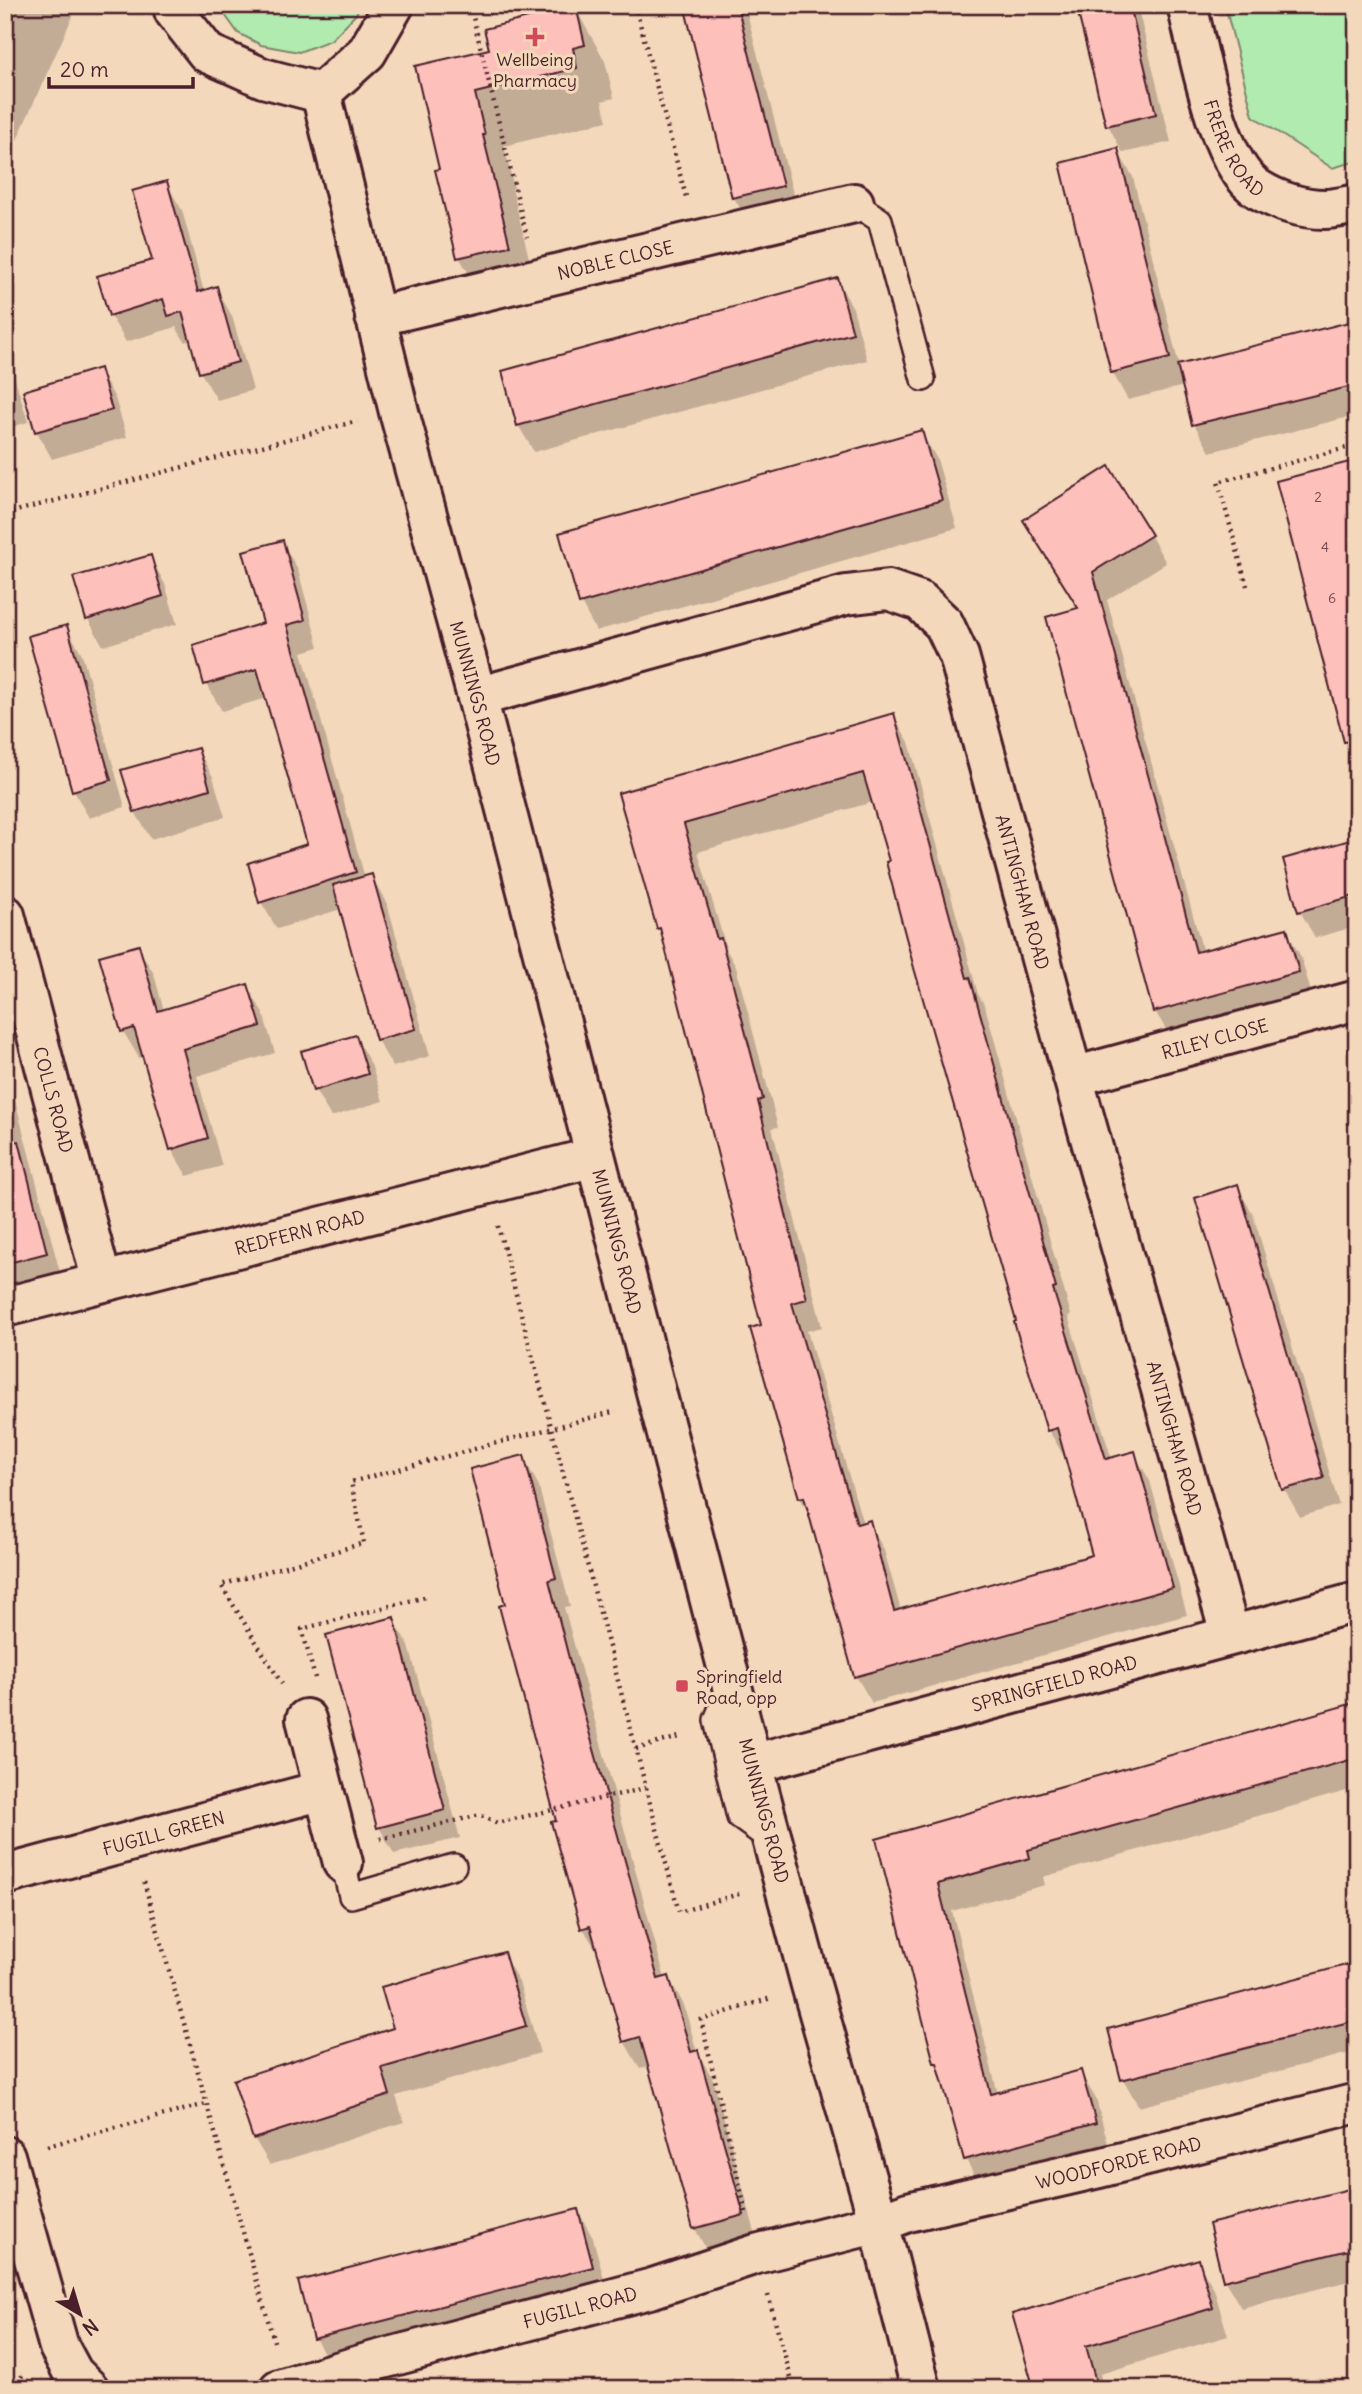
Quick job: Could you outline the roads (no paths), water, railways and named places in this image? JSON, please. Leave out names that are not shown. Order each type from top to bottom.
[{"type":"street","points":[[173,5],[207,53],[263,78],[321,93],[367,52],[394,5]]},
{"type":"street","name":"FRERE ROAD","points":[[1187,5],[1216,121],[1232,159],[1256,188],[1290,204],[1325,209],[1357,204]]},
{"type":"street","name":"MUNNINGS ROAD","points":[[321,93],[399,412],[477,697],[782,1881],[879,2223],[921,2389]]},
{"type":"street","name":"NOBLE CLOSE","points":[[375,317],[854,203]]},
{"type":"street","name":"ANTINGHAM ROAD","points":[[477,697],[846,595],[888,590],[920,601],[944,624],[959,656],[1073,1077],[1230,1634]]},
{"type":"street","name":"COLLS ROAD","points":[[5,915],[102,1282]]},
{"type":"street","name":"RILEY CLOSE","points":[[1073,1077],[1357,1000]]},
{"type":"street","name":"REDFERN ROAD","points":[[5,1307],[595,1157]]},
{"type":"street","name":"SPRINGFIELD ROAD","points":[[752,1764],[1357,1602]]},
{"type":"street","points":[[306,1719],[344,1863]]},
{"type":"street","name":"FUGILL GREEN","points":[[5,1875],[324,1790]]},
{"type":"street","name":"WOODFORDE ROAD","points":[[879,2223],[908,2212],[1112,2165],[1357,2103]]},
{"type":"street","points":[[5,2157],[59,2347],[73,2374],[89,2389]]},
{"type":"street","name":"FUGILL ROAD","points":[[283,2388],[367,2363],[653,2288],[756,2254],[879,2223]]},
{"type":"lane","points":[[854,203],[880,220],[923,379]]},
{"type":"lane","points":[[731,1684],[716,1720],[739,1817],[772,1841]]},
{"type":"lane","points":[[344,1863],[351,1896],[454,1866]]},
{"type":"place","name":"Wellbeing Pharmacy","points":[[535,37]]},
{"type":"place","name":"Springfield Road, opp","points":[[682,1686]]}]
